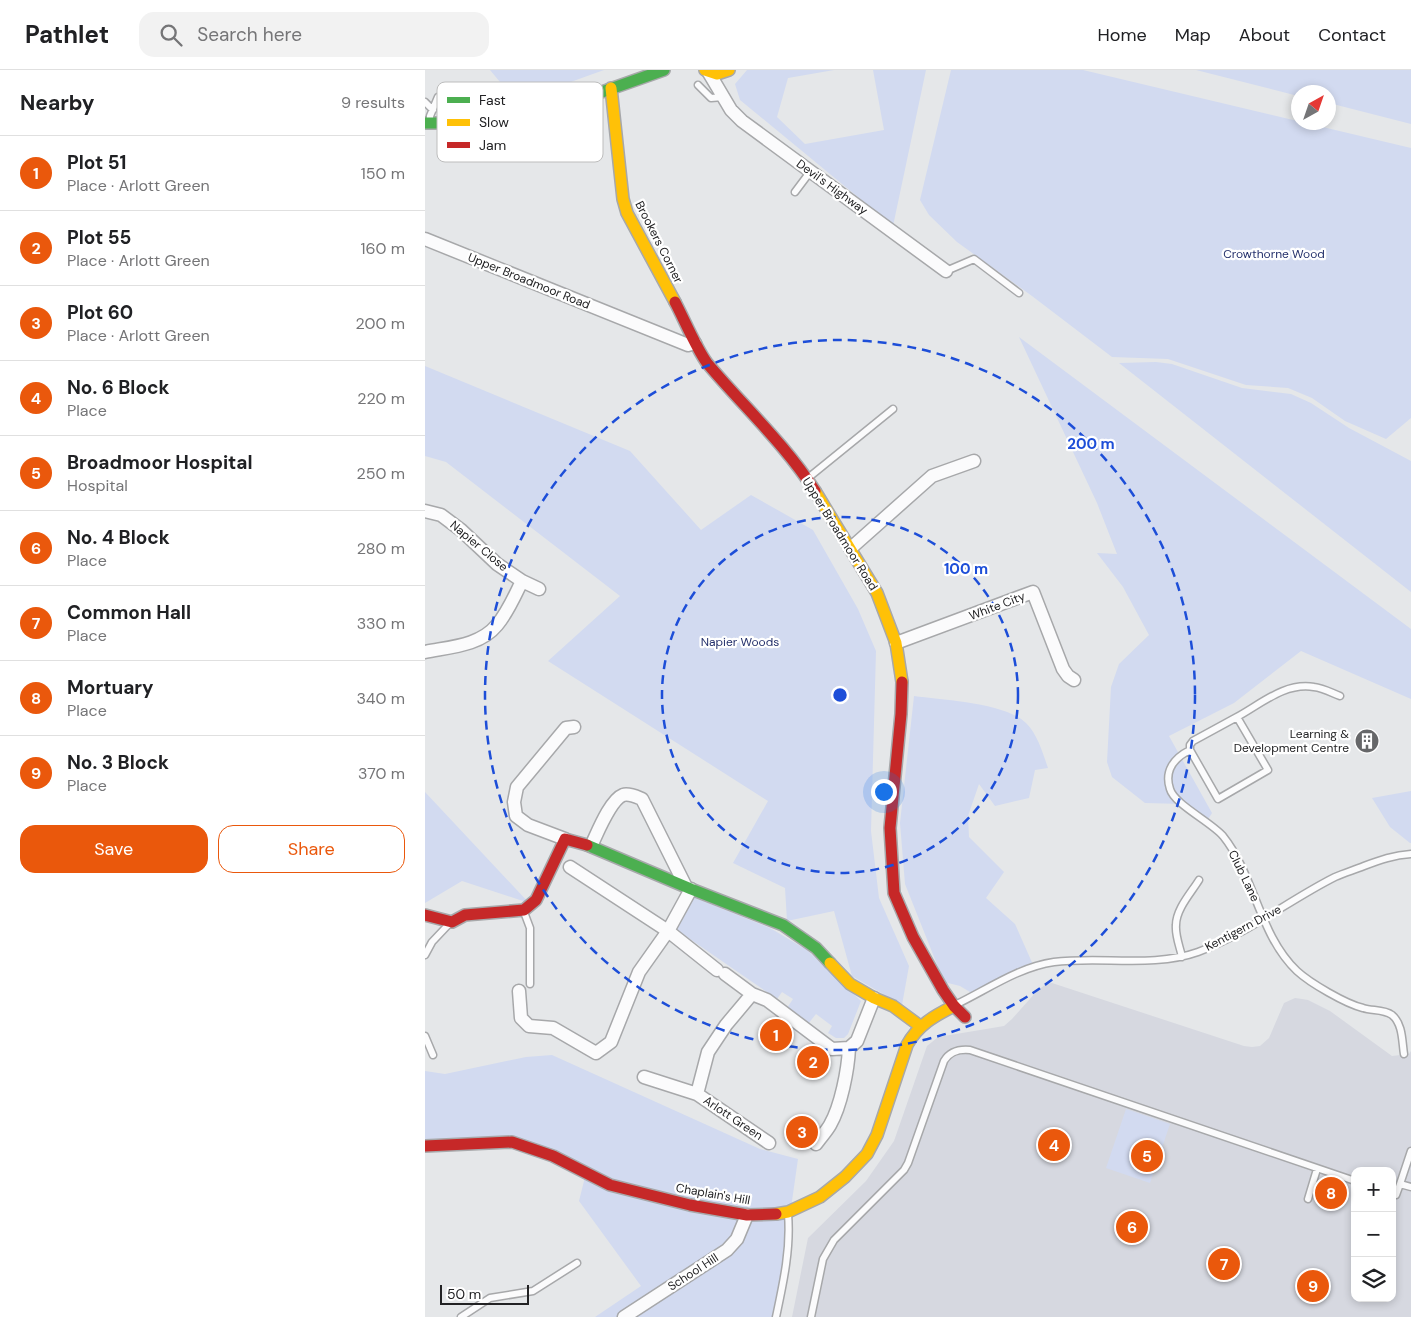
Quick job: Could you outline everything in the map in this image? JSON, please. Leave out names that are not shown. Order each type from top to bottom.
[{"type":"street","points":[[603,91],[662,70]]},
{"type":"street","points":[[707,71],[720,75],[727,71]]},
{"type":"street","name":"Devil's Highway","points":[[707,71],[731,110],[742,121],[946,271]]},
{"type":"street","points":[[723,98],[727,71]]},
{"type":"street","name":"Brookers Corner","points":[[611,88],[623,199],[627,213],[695,343]]},
{"type":"street","name":"Upper Broadmoor Road","points":[[425,239],[688,345],[695,343],[707,361],[807,478],[877,593],[896,643],[903,681],[890,828],[894,893],[913,937],[954,1006],[965,1017]]},
{"type":"street","points":[[851,548],[932,476],[974,461]]},
{"type":"street","name":"Napier Close","points":[[425,511],[441,515],[461,530],[497,564],[539,590]]},
{"type":"street","points":[[425,652],[472,642],[493,630],[523,581]]},
{"type":"street","name":"White City","points":[[896,643],[1033,592],[1063,669],[1074,680]]},
{"type":"street","points":[[574,727],[566,728],[517,787],[514,802],[517,816],[528,825],[565,839],[591,846],[783,925],[816,948],[850,984],[874,998],[893,1006],[920,1026]]},
{"type":"street","points":[[591,846],[613,803],[623,795],[642,799],[688,887]]},
{"type":"street","points":[[425,915],[452,922],[465,915],[524,910],[536,900],[565,839]]},
{"type":"street","points":[[570,868],[668,931],[721,972],[752,994],[767,1000],[832,1049],[849,1048],[857,1041],[874,998]]},
{"type":"street","points":[[525,988],[521,1018],[529,1026],[553,1028],[596,1053],[611,1042],[639,972],[668,931],[688,887]]},
{"type":"street","name":"Arlott Green","points":[[697,1094],[708,1052],[752,994]]},
{"type":"street","name":"Chaplain's Hill","points":[[425,1146],[511,1142],[553,1156],[610,1185],[689,1205],[747,1215],[772,1215],[788,1212],[820,1197],[845,1177],[867,1154],[877,1135],[907,1045],[913,1033],[920,1026],[954,1006]]},
{"type":"street","points":[[816,1144],[831,1125],[844,1088],[849,1048]]},
{"type":"street","name":"Arlott Green","points":[[644,1077],[697,1094],[769,1143]]},
{"type":"street","name":"School Hill","points":[[624,1317],[727,1250],[737,1239],[747,1215]]},
{"type":"lane","points":[[698,85],[711,98],[723,98]]},
{"type":"lane","points":[[427,124],[437,101]]},
{"type":"lane","points":[[425,102],[433,110]]},
{"type":"lane","points":[[795,192],[810,172]]},
{"type":"lane","points":[[946,271],[974,259],[1019,293]]},
{"type":"lane","points":[[807,478],[893,409]]},
{"type":"lane","points":[[1237,717],[1268,770],[1218,799],[1190,750],[1190,745],[1193,741],[1282,691],[1293,687],[1315,687],[1340,696]]},
{"type":"lane","name":"Club Lane","points":[[1190,750],[1174,761],[1169,769],[1168,781],[1170,791],[1175,799],[1207,822],[1222,836],[1252,886],[1264,918],[1285,957],[1297,971],[1313,984],[1362,1008],[1385,1012],[1391,1015],[1396,1020],[1400,1029],[1404,1054]]},
{"type":"lane","name":"Kentigern Drive","points":[[954,1006],[1011,976],[1034,967],[1048,964],[1182,956],[1199,951],[1236,934],[1336,877],[1394,855],[1411,854]]},
{"type":"lane","points":[[1182,956],[1177,934],[1177,918],[1179,911],[1199,880]]},
{"type":"lane","points":[[524,910],[530,928],[525,988]]},
{"type":"lane","points":[[425,955],[431,942],[452,922]]},
{"type":"lane","points":[[425,1036],[433,1055]]},
{"type":"lane","points":[[811,1317],[823,1259],[827,1250],[838,1236],[904,1170],[912,1154],[944,1061],[954,1051],[970,1050],[1351,1180]]},
{"type":"lane","points":[[1396,1196],[1411,1151]]},
{"type":"lane","points":[[1308,1199],[1317,1169]]},
{"type":"lane","points":[[1400,1184],[1411,1187]]},
{"type":"lane","points":[[776,1317],[783,1287],[789,1232],[788,1212]]},
{"type":"lane","points":[[461,1317],[490,1298],[533,1291],[577,1263]]},
{"type":"shaded area","points":[[1052,983],[1252,1047],[1260,1046],[1269,1038],[1284,1003],[1295,998],[1308,1000],[1330,1011],[1392,1056],[1409,1054],[1411,1051],[1411,1317],[792,1317],[808,1238],[866,1181],[894,1141],[927,1046],[937,1038],[944,1036],[1004,1026],[1046,984]]},
{"type":"green space","points":[[490,70],[604,70],[571,82],[500,82]]},
{"type":"green space","points":[[747,70],[834,70],[788,78],[777,117],[805,144],[884,130],[873,70],[926,70],[893,226],[740,100],[735,84]]},
{"type":"green space","name":"Crowthorne Wood","points":[[951,70],[1083,70],[1291,119],[1291,130],[1335,130],[1411,148],[1411,418],[1386,439],[1345,421],[1312,398],[1288,388],[1246,385],[1168,359],[1112,357],[957,242],[929,215],[920,200]]},
{"type":"green space","points":[[1196,70],[1411,70],[1411,124],[1336,105],[1336,85],[1291,85],[1291,94]]},
{"type":"green space","points":[[1019,337],[1411,629],[1411,699],[1301,651],[1234,703],[1169,736],[1212,813],[1207,821],[1183,804],[1145,803],[1112,777],[1107,762],[1111,687],[1119,664],[1149,635],[1123,587],[1097,553],[1117,554],[1097,503]]},
{"type":"green space","points":[[1156,362],[1172,364],[1242,388],[1291,394],[1311,403],[1349,428],[1411,461],[1411,592],[1119,363]]},
{"type":"green space","name":"Napier Woods","points":[[425,366],[630,451],[701,530],[751,495],[813,530],[858,609],[876,651],[871,831],[879,898],[909,966],[902,1005],[852,976],[834,911],[787,921],[785,888],[733,863],[768,801],[548,661],[620,596],[446,462],[425,456]]},
{"type":"green space","points":[[914,696],[989,707],[1017,716],[1034,733],[1048,768],[1035,770],[1029,798],[995,806],[979,784],[968,816],[969,837],[1004,872],[986,898],[1015,924],[1034,967],[975,995],[960,986],[944,982],[905,884],[900,823]]},
{"type":"green space","points":[[1411,791],[1410,843],[1390,827],[1372,798]]},
{"type":"green space","points":[[425,792],[529,903],[462,881],[425,903]]},
{"type":"green space","points":[[693,897],[770,928],[807,950],[861,1001],[848,1034],[844,1038],[836,1038],[828,1033],[832,1026],[816,1014],[808,1024],[787,1008],[793,999],[782,992],[777,999],[671,926]]},
{"type":"green space","points":[[552,1055],[760,1149],[798,1159],[779,1292],[772,1317],[595,1317],[641,1286],[579,1201],[586,1173],[512,1142],[425,1146],[425,1071],[445,1074],[526,1057]]},
{"type":"green space","points":[[1126,1109],[1170,1124],[1150,1183],[1106,1168]]},
{"type":"traffic: fast","points":[[603,92],[664,70]]},
{"type":"traffic: fast","points":[[425,123],[437,123]]},
{"type":"traffic: fast","points":[[587,845],[783,925],[816,948],[830,963]]},
{"type":"traffic: slow","points":[[705,70],[717,74],[729,70]]},
{"type":"traffic: slow","points":[[611,88],[623,199],[627,213],[675,302]]},
{"type":"traffic: slow","points":[[815,491],[877,593],[896,643],[902,682]]},
{"type":"traffic: slow","points":[[830,963],[850,984],[874,998],[893,1006],[920,1026]]},
{"type":"traffic: slow","points":[[776,1214],[788,1212],[820,1197],[845,1177],[867,1154],[877,1135],[911,1038],[927,1022],[954,1006]]},
{"type":"traffic: jam","points":[[675,302],[694,342],[707,363],[791,457],[815,491]]},
{"type":"traffic: jam","points":[[902,682],[901,714],[890,828],[894,893],[913,937],[943,990],[954,1006],[965,1017]]},
{"type":"traffic: jam","points":[[425,915],[452,922],[465,915],[524,910],[536,900],[565,839],[587,845]]},
{"type":"traffic: jam","points":[[425,1146],[512,1142],[553,1156],[610,1185],[690,1205],[747,1215],[776,1214]]},
{"type":"place","name":"Learning & Development Centre","points":[[1367,741]]},
{"type":"place","name":"Plot 51","points":[[776,1035]]},
{"type":"place","name":"Plot 55","points":[[813,1062]]},
{"type":"place","name":"Plot 60","points":[[802,1132]]},
{"type":"place","name":"No. 6 Block","points":[[1054,1145]]},
{"type":"place","name":"Broadmoor Hospital","points":[[1147,1156]]},
{"type":"place","name":"Mortuary","points":[[1331,1193]]},
{"type":"place","name":"No. 4 Block","points":[[1132,1227]]},
{"type":"place","name":"Common Hall","points":[[1224,1264]]},
{"type":"place","name":"No. 3 Block","points":[[1313,1286]]}]
